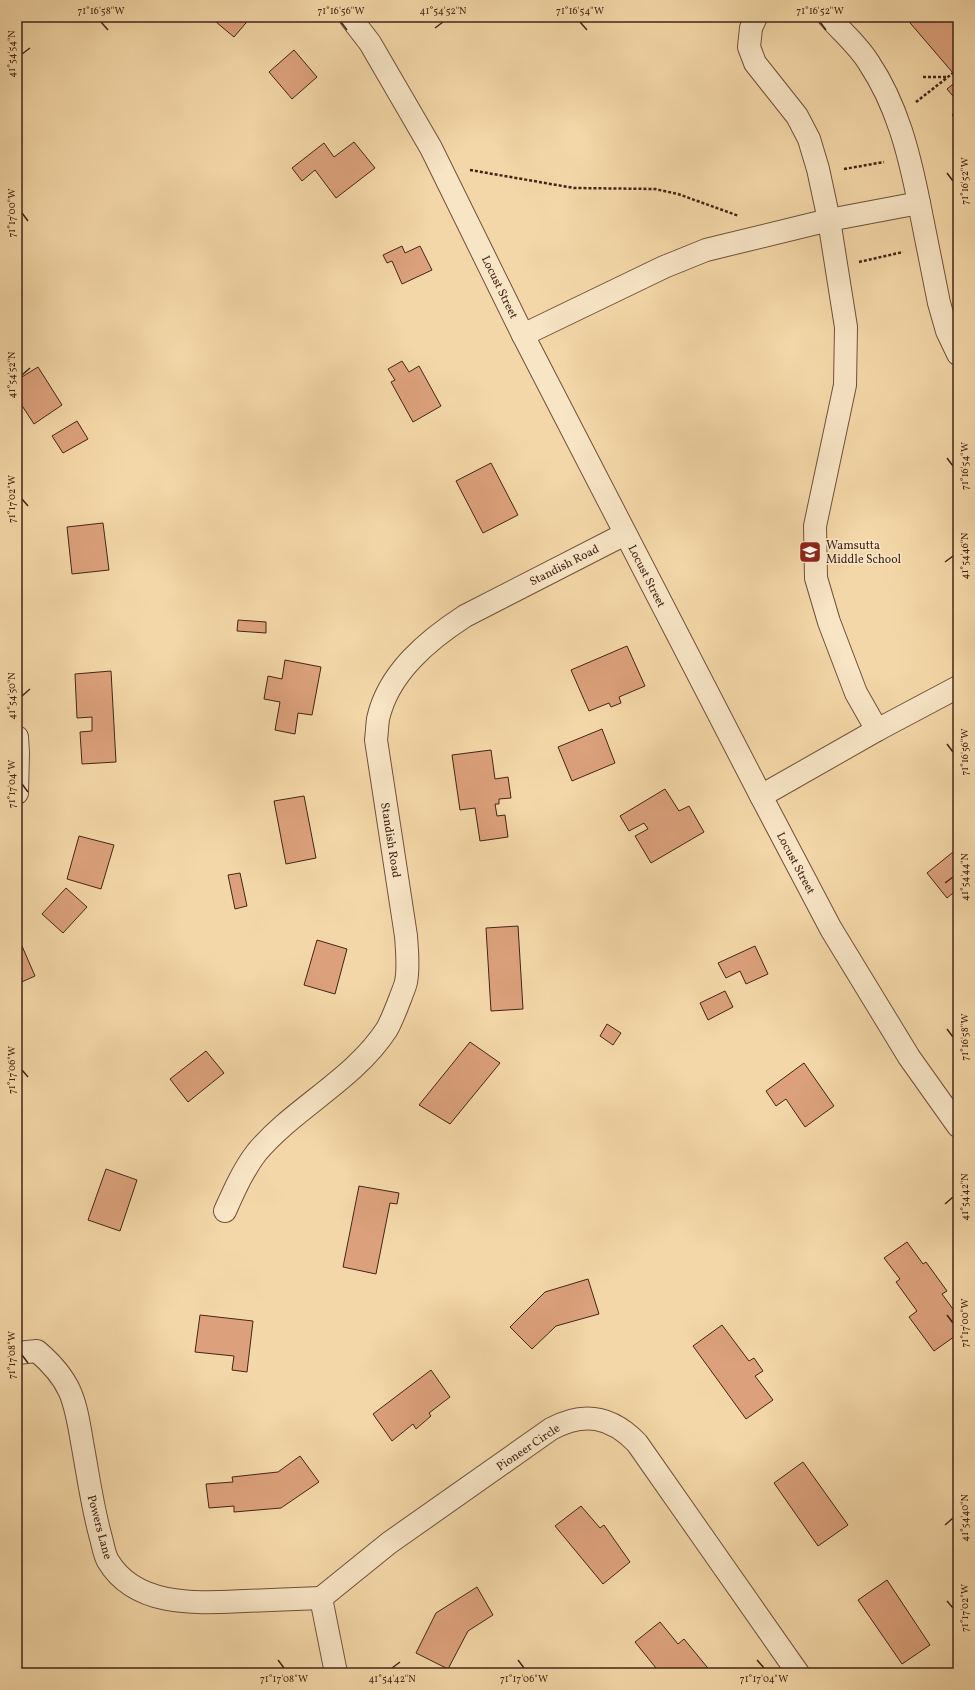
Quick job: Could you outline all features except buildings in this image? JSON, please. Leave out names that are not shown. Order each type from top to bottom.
[{"type":"street","name":"Locust Street","points":[[350,17],[370,43],[431,148],[523,335],[831,930],[909,1056],[958,1126]]},
{"type":"street","points":[[756,17],[751,28],[749,47],[756,63],[797,116],[809,139],[818,169],[828,220],[846,327],[845,384],[815,526],[816,578],[829,622],[856,693],[877,730]]},
{"type":"street","points":[[829,17],[869,61],[885,90],[896,115],[907,149],[939,303],[947,331],[958,354]]},
{"type":"street","points":[[523,335],[664,267],[706,250],[828,220],[919,202]]},
{"type":"street","name":"Standish Road","points":[[225,1211],[241,1177],[257,1153],[275,1134],[354,1067],[387,1029],[406,982],[406,936],[376,740],[378,719],[384,701],[393,684],[417,653],[465,616],[626,534]]},
{"type":"street","points":[[761,796],[877,730],[958,687]]},
{"type":"street","points":[[17,737],[17,793]]},
{"type":"street","name":"Powers Lane","points":[[17,1353],[37,1351],[52,1364],[63,1378],[71,1392],[80,1432],[95,1516],[107,1560],[121,1578],[138,1590],[168,1600],[202,1603],[321,1598]]},
{"type":"street","name":"Pioneer Circle","points":[[321,1598],[389,1542],[551,1429],[574,1420],[597,1419],[609,1422],[619,1427],[637,1443],[798,1673]]},
{"type":"street","points":[[321,1598],[336,1673]]},
{"type":"path","points":[[915,102],[953,73]]},
{"type":"path","points":[[923,77],[948,77]]},
{"type":"path","points":[[837,170],[888,161]]},
{"type":"path","points":[[464,169],[574,188],[655,190],[678,194],[746,218]]},
{"type":"path","points":[[858,262],[908,251]]},
{"type":"place","name":"Wamsutta Middle School","points":[[810,552]]}]
